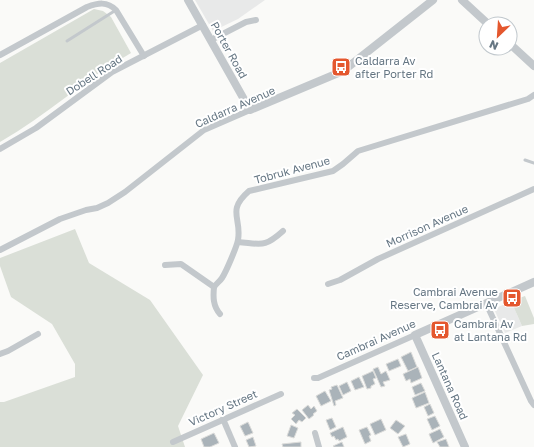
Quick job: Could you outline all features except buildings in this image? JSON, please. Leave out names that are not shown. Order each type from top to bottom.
[{"type":"street","name":"Porter Road","points":[[188,0],[250,110]]},
{"type":"street","name":"Caldarra Avenue","points":[[0,250],[60,219],[86,210],[97,208],[108,203],[125,192],[204,130],[343,71],[433,0]]},
{"type":"street","points":[[462,0],[479,16]]},
{"type":"street","points":[[0,55],[87,7],[98,3],[103,3],[113,7],[116,10],[144,56]]},
{"type":"street","points":[[211,40],[246,22],[256,20]]},
{"type":"street","name":"Dobell Road","points":[[0,149],[36,128],[112,72],[203,25]]},
{"type":"street","points":[[518,51],[534,66]]},
{"type":"street","name":"Tobruk Avenue","points":[[214,287],[223,277],[238,242],[236,217],[237,208],[240,201],[249,191],[333,171],[358,151],[528,99],[534,95]]},
{"type":"street","name":"Morrison Avenue","points":[[328,284],[340,280],[378,259],[534,189]]},
{"type":"street","points":[[238,242],[266,244],[283,231]]},
{"type":"street","points":[[165,265],[181,264],[214,287],[213,300],[216,309],[220,314]]},
{"type":"street","name":"Cambrai Avenue","points":[[314,378],[318,378],[534,282]]},
{"type":"street","points":[[486,303],[534,405]]},
{"type":"street","points":[[0,354],[38,334]]},
{"type":"street","name":"Lantana Road","points":[[415,335],[465,447]]},
{"type":"street","name":"Victory Street","points":[[173,442],[281,394]]},
{"type":"street","points":[[223,419],[235,447]]},
{"type":"street","points":[[315,433],[319,447]]},
{"type":"lane","points":[[67,41],[116,10]]},
{"type":"lane","points":[[525,160],[534,163]]},
{"type":"shaded area","points":[[195,0],[265,0],[238,19],[213,31]]},
{"type":"shaded area","points":[[94,9],[103,11],[111,17],[131,53],[98,74],[17,132],[0,142],[0,63]]},
{"type":"shaded area","points":[[75,229],[89,263],[150,300],[203,375],[178,426],[185,447],[0,447],[0,402],[4,402],[75,377],[75,364],[52,324],[11,297],[0,266],[0,258]]},
{"type":"shaded area","points":[[525,296],[534,318],[534,324],[522,326],[511,301]]},
{"type":"shaded area","points":[[511,301],[522,326],[505,333],[494,309]]},
{"type":"place","name":"Caldarra Av after Porter Rd","points":[[341,67]]},
{"type":"place","name":"Cambrai Avenue Reserve, Cambrai Av","points":[[512,298]]},
{"type":"place","name":"Cambrai Av at Lantana Rd","points":[[440,330]]}]
